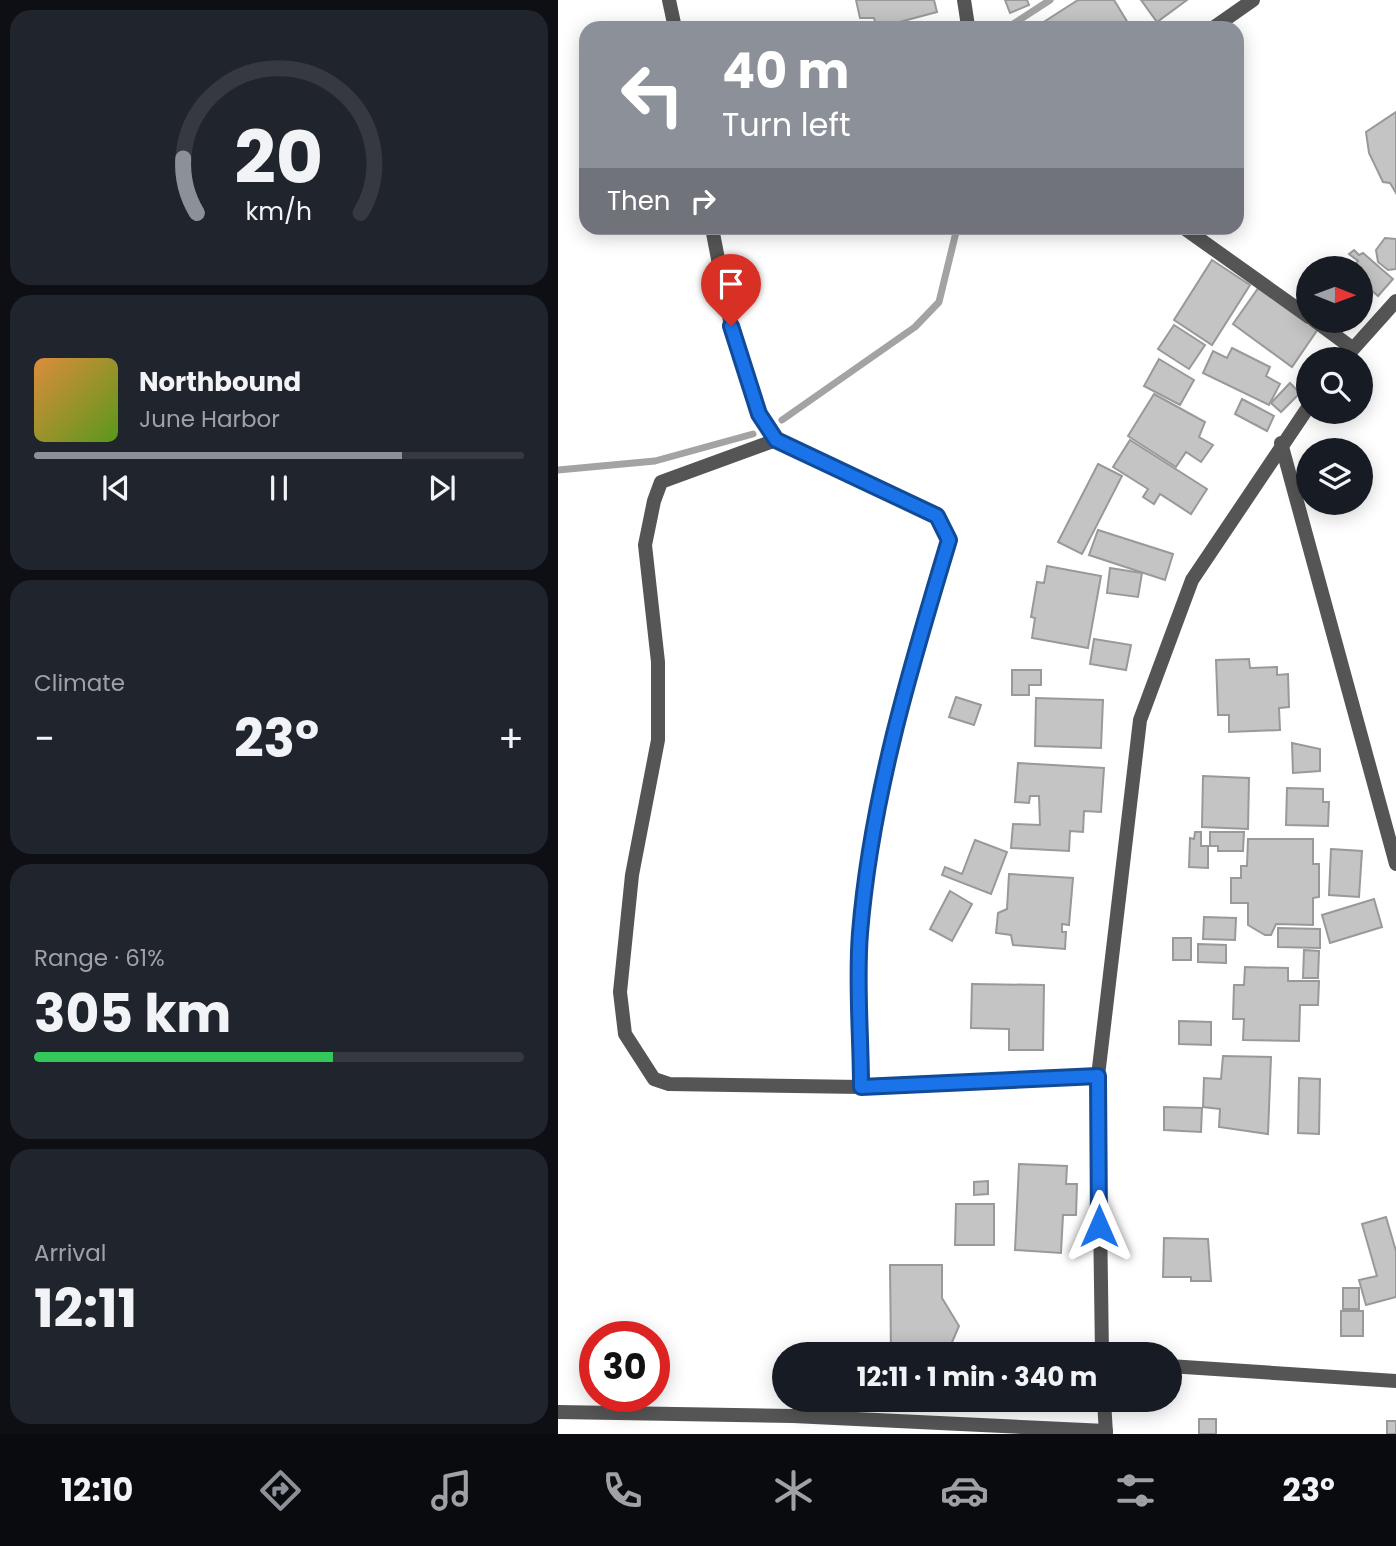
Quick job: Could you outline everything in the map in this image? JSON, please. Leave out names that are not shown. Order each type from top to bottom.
[{"type":"street","points":[[669,0],[674,21]]},
{"type":"street","points":[[964,0],[967,21]]},
{"type":"street","points":[[1223,21],[1253,0]]},
{"type":"street","points":[[713,235],[731,326],[759,414],[776,440],[937,516],[949,540],[910,670],[878,801],[860,934],[861,1087]]},
{"type":"street","points":[[1194,235],[1296,308]]},
{"type":"street","points":[[1354,347],[1396,301]]},
{"type":"street","points":[[1327,333],[1342,347]]},
{"type":"street","points":[[1102,1342],[1098,1076],[1140,720],[1192,580],[1296,423]]},
{"type":"street","points":[[776,440],[661,482],[654,501],[645,545],[658,662],[658,740],[632,875],[622,946],[620,992],[624,1034],[654,1079],[669,1084],[861,1087],[1098,1076]]},
{"type":"street","points":[[1281,443],[1396,864]]},
{"type":"street","points":[[1182,1367],[1396,1381]]},
{"type":"street","points":[[558,1412],[793,1416],[1106,1433],[1105,1412]]},
{"type":"building","points":[[856,0],[934,0],[937,12],[903,21],[860,18]]},
{"type":"building","points":[[1005,0],[1027,0],[1029,5],[1010,13]]},
{"type":"building","points":[[1078,0],[1114,0],[1127,21],[1045,21]]},
{"type":"building","points":[[1141,0],[1187,0],[1158,21]]},
{"type":"building","points":[[1396,112],[1396,193],[1390,183],[1383,182],[1369,153],[1366,132]]},
{"type":"building","points":[[1385,238],[1396,239],[1396,269],[1388,270],[1378,262],[1376,250]]},
{"type":"building","points":[[1354,250],[1359,255],[1363,253],[1366,256],[1352,256],[1349,254]]},
{"type":"building","points":[[1212,260],[1250,285],[1212,345],[1174,320]]},
{"type":"building","points":[[1374,263],[1393,279],[1378,296],[1374,292]]},
{"type":"building","points":[[1259,287],[1296,313],[1296,333],[1315,333],[1306,347],[1296,347],[1296,361],[1292,367],[1233,324]]},
{"type":"building","points":[[1174,325],[1205,345],[1189,369],[1158,349]]},
{"type":"building","points":[[1232,348],[1270,367],[1266,376],[1280,384],[1269,405],[1203,373],[1213,351],[1227,358]]},
{"type":"building","points":[[1159,359],[1194,380],[1180,405],[1144,386]]},
{"type":"building","points":[[1290,383],[1296,389],[1296,397],[1281,412],[1271,403]]},
{"type":"building","points":[[1154,394],[1205,422],[1199,437],[1213,445],[1201,462],[1186,452],[1176,467],[1128,436]]},
{"type":"building","points":[[1242,399],[1274,416],[1267,431],[1235,414]]},
{"type":"building","points":[[1130,440],[1207,489],[1191,514],[1160,494],[1154,504],[1143,497],[1148,489],[1113,467]]},
{"type":"building","points":[[1098,464],[1122,476],[1082,554],[1058,542]]},
{"type":"building","points":[[1098,530],[1173,554],[1165,580],[1089,555]]},
{"type":"building","points":[[1047,566],[1101,576],[1088,648],[1032,638],[1035,618],[1031,617],[1037,582],[1044,583]]},
{"type":"building","points":[[1110,568],[1142,573],[1138,597],[1107,593]]},
{"type":"building","points":[[1094,639],[1131,645],[1126,670],[1090,664]]},
{"type":"building","points":[[1249,659],[1250,668],[1277,667],[1277,675],[1288,674],[1289,707],[1279,708],[1280,730],[1229,732],[1229,715],[1218,715],[1216,660]]},
{"type":"building","points":[[1012,670],[1041,670],[1041,685],[1029,685],[1029,695],[1012,695]]},
{"type":"building","points":[[956,697],[981,705],[974,725],[949,717]]},
{"type":"building","points":[[1036,698],[1103,700],[1101,748],[1035,746]]},
{"type":"building","points":[[1292,743],[1320,749],[1320,771],[1293,773]]},
{"type":"building","points":[[1018,763],[1104,768],[1101,812],[1084,811],[1083,832],[1070,831],[1069,851],[1011,848],[1013,824],[1040,825],[1039,796],[1030,796],[1029,803],[1015,802]]},
{"type":"building","points":[[1203,776],[1249,778],[1248,829],[1202,827]]},
{"type":"building","points":[[1287,788],[1323,789],[1323,802],[1329,802],[1328,826],[1286,825]]},
{"type":"building","points":[[1195,832],[1201,832],[1201,846],[1208,846],[1208,868],[1189,867],[1190,838],[1194,839]]},
{"type":"building","points":[[1210,832],[1244,832],[1243,851],[1218,851],[1218,846],[1210,846]]},
{"type":"building","points":[[1248,839],[1313,839],[1313,864],[1319,864],[1319,897],[1313,898],[1313,925],[1276,924],[1271,935],[1265,935],[1248,925],[1248,903],[1231,903],[1231,878],[1241,878],[1241,866],[1247,866]]},
{"type":"building","points":[[975,840],[1007,852],[991,894],[942,875],[945,867],[962,874]]},
{"type":"building","points":[[1331,849],[1362,851],[1359,897],[1329,895]]},
{"type":"building","points":[[1009,874],[1073,878],[1069,925],[1062,924],[1062,932],[1066,932],[1065,949],[1013,945],[1011,935],[996,933],[998,913],[1007,909]]},
{"type":"building","points":[[950,891],[972,904],[952,941],[930,929]]},
{"type":"building","points":[[1374,899],[1382,927],[1330,943],[1322,915]]},
{"type":"building","points":[[1204,917],[1236,918],[1235,940],[1203,939]]},
{"type":"building","points":[[1278,928],[1320,929],[1320,948],[1278,947]]},
{"type":"building","points":[[1173,938],[1191,938],[1191,960],[1173,960]]},
{"type":"building","points":[[1198,944],[1226,945],[1226,963],[1198,962]]},
{"type":"building","points":[[1304,950],[1319,951],[1318,978],[1303,978]]},
{"type":"building","points":[[1245,967],[1288,968],[1288,981],[1319,981],[1318,1005],[1300,1005],[1299,1041],[1243,1040],[1244,1019],[1233,1019],[1234,985],[1244,985]]},
{"type":"building","points":[[972,984],[1044,985],[1043,1050],[1009,1050],[1009,1029],[971,1028]]},
{"type":"building","points":[[1179,1021],[1211,1022],[1211,1045],[1179,1044]]},
{"type":"building","points":[[1223,1056],[1271,1057],[1268,1134],[1219,1127],[1220,1109],[1203,1107],[1204,1078],[1221,1079]]},
{"type":"building","points":[[1299,1078],[1320,1079],[1319,1134],[1298,1133]]},
{"type":"building","points":[[1164,1107],[1202,1108],[1201,1132],[1164,1130]]},
{"type":"building","points":[[1019,1164],[1067,1166],[1066,1184],[1077,1184],[1076,1215],[1063,1215],[1061,1253],[1015,1250]]},
{"type":"building","points":[[988,1181],[988,1194],[974,1195],[974,1182]]},
{"type":"building","points":[[956,1204],[994,1204],[994,1245],[955,1245]]},
{"type":"building","points":[[1386,1217],[1396,1251],[1396,1297],[1366,1305],[1359,1280],[1377,1276],[1362,1224]]},
{"type":"building","points":[[1164,1238],[1208,1239],[1211,1281],[1191,1281],[1191,1277],[1163,1277]]},
{"type":"building","points":[[890,1265],[942,1265],[942,1298],[959,1326],[952,1342],[891,1342]]},
{"type":"building","points":[[1343,1288],[1359,1288],[1359,1309],[1343,1309]]},
{"type":"building","points":[[1341,1311],[1363,1311],[1363,1336],[1341,1336]]},
{"type":"building","points":[[1199,1419],[1216,1419],[1216,1434],[1199,1434]]},
{"type":"building","points":[[1387,1421],[1396,1421],[1396,1434],[1387,1434]]},
{"type":"waterway","points":[[1018,21],[1050,0]]},
{"type":"waterway","points":[[782,420],[915,327],[939,302],[955,235]]},
{"type":"waterway","points":[[558,470],[655,461],[753,434]]},
{"type":"route","points":[[731,326],[759,414],[776,440],[937,516],[949,540],[910,670],[878,801],[860,934],[861,1087],[1098,1076],[1099,1226]]}]
